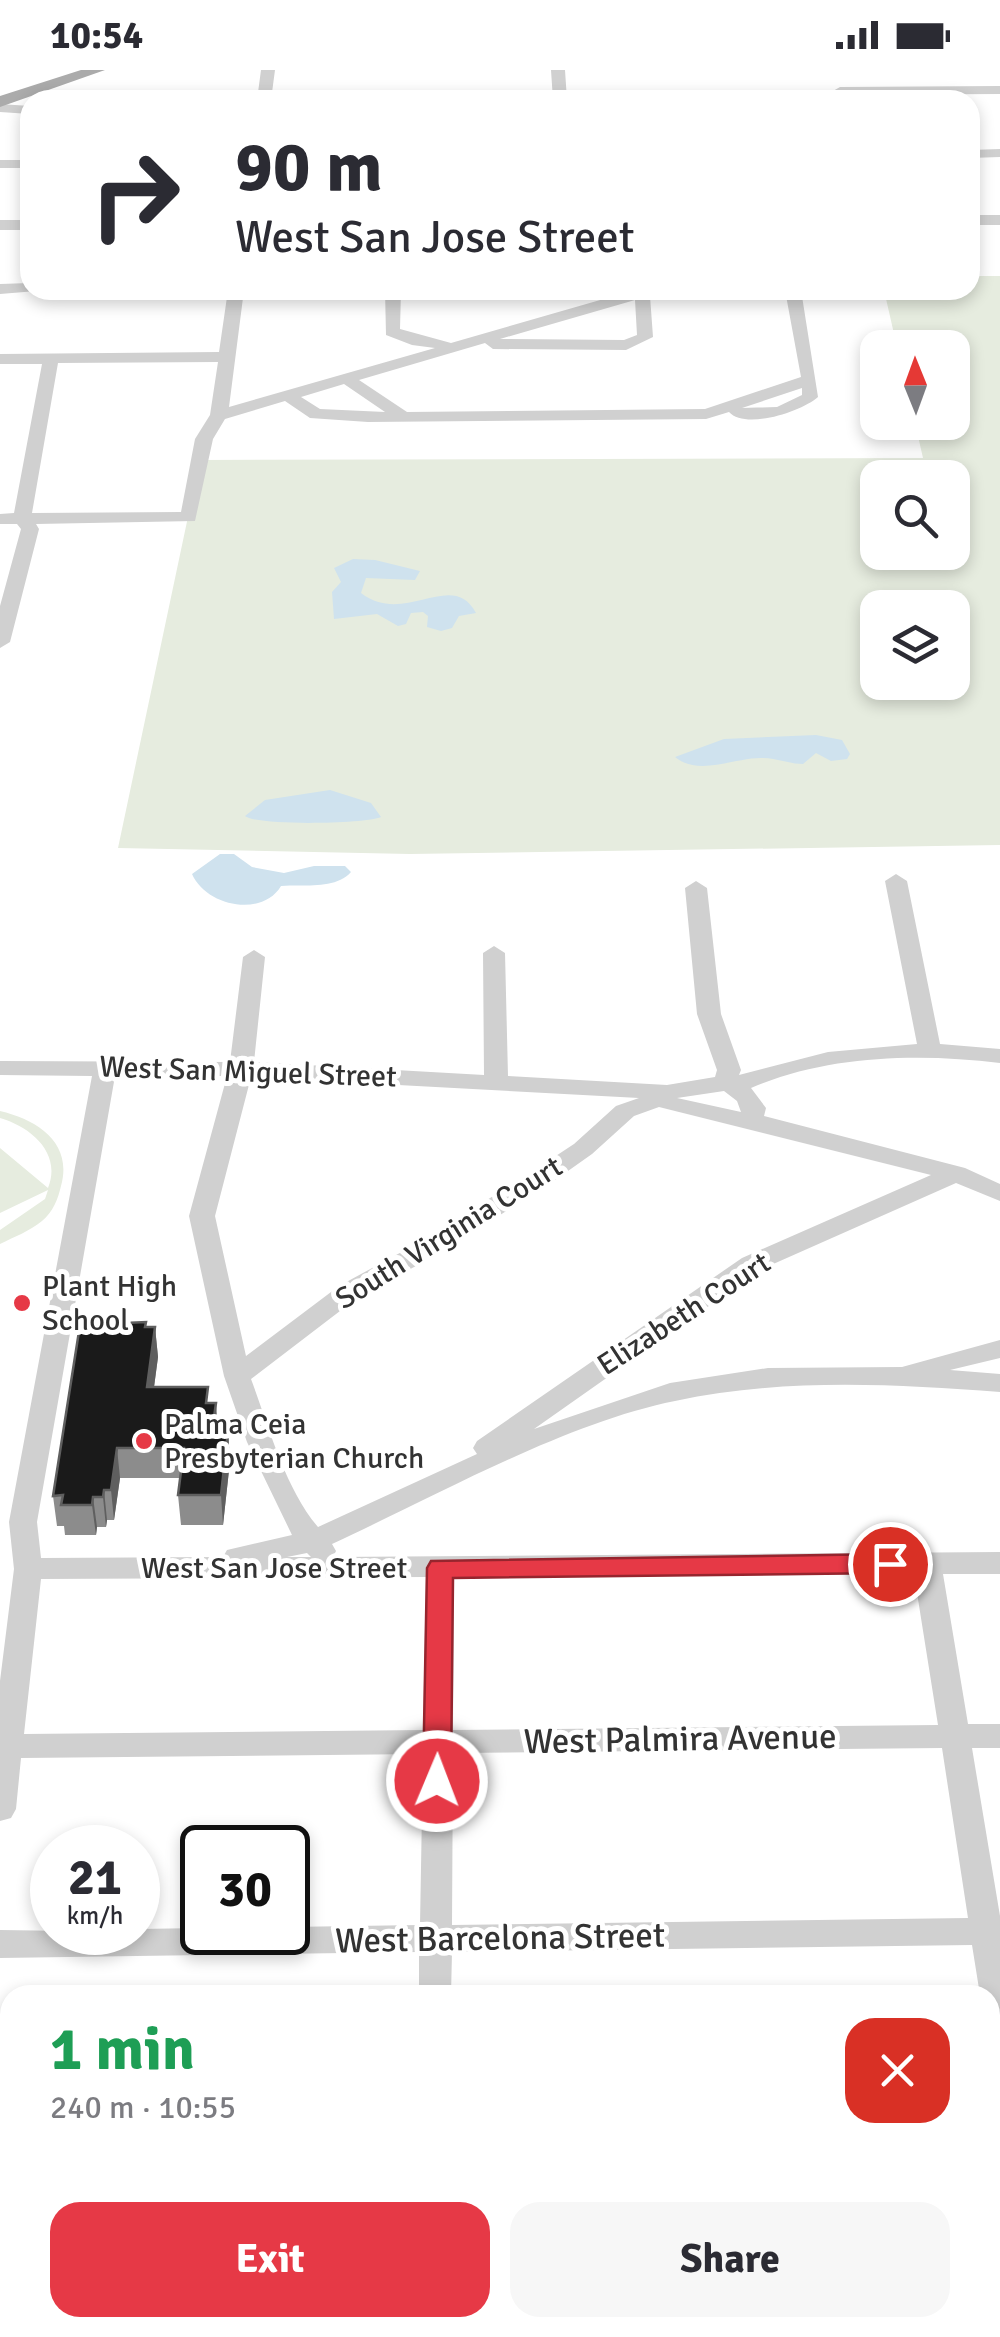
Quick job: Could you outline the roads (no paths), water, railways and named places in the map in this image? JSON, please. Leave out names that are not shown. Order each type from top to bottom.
[{"type":"main road","points":[[42,90],[98,70]]},
{"type":"street","points":[[0,519],[189,518],[204,439],[219,416],[235,300]]},
{"type":"street","points":[[393,300],[394,364]]},
{"type":"street","points":[[219,416],[619,300]]},
{"type":"street","points":[[392,332],[418,342],[626,345],[645,337],[647,300]]},
{"type":"street","points":[[288,396],[316,414],[706,414],[810,380],[794,300]]},
{"type":"street","points":[[0,360],[227,356]]},
{"type":"street","points":[[0,642],[30,529],[22,519],[51,359]]},
{"type":"street","points":[[348,379],[404,417]]},
{"type":"street","points":[[896,881],[930,1053]]},
{"type":"street","points":[[696,888],[709,1014],[728,1066],[730,1084],[754,1108],[748,1119]]},
{"type":"street","points":[[494,953],[496,1081]]},
{"type":"street","points":[[254,956],[241,1069],[202,1216],[236,1376],[260,1442],[296,1520],[339,1569]]},
{"type":"street","points":[[1000,1056],[930,1053],[821,1058],[730,1084],[666,1095],[670,1104],[748,1119],[956,1174],[1000,1193]]},
{"type":"street","name":"West San Miguel Street","points":[[0,1068],[241,1069],[496,1081],[666,1095]]},
{"type":"street","points":[[0,1810],[28,1569],[23,1522],[104,1068]]},
{"type":"street","name":"South Virginia Court","points":[[236,1376],[348,1292],[429,1248],[584,1149],[625,1111],[666,1095]]},
{"type":"street","name":"Elizabeth Court","points":[[428,1489],[751,1264],[956,1174]]},
{"type":"street","points":[[889,1376],[1000,1348]]},
{"type":"street","points":[[194,1567],[313,1540],[556,1430],[670,1392],[768,1377],[889,1376],[1000,1383]]},
{"type":"street","points":[[530,1420],[556,1430]]},
{"type":"street","name":"West San Jose Street","points":[[28,1569],[1000,1563]]},
{"type":"street","points":[[927,1564],[954,1736],[993,1931],[998,1985]]},
{"type":"street","points":[[435,1985],[440,1568]]},
{"type":"street","name":"West Palmira Avenue","points":[[5,1746],[1000,1736]]},
{"type":"street","name":"West Barcelona Street","points":[[0,1944],[993,1931]]},
{"type":"water","points":[[353,559],[420,571],[415,580],[366,578],[361,593],[378,602],[394,604],[454,596],[466,601],[476,613],[459,616],[452,628],[441,631],[427,627],[428,616],[423,612],[411,613],[406,624],[398,626],[377,614],[334,619],[332,592],[341,582],[334,568]]},
{"type":"water","points":[[816,735],[842,740],[850,754],[847,759],[831,761],[816,753],[803,764],[752,758],[706,766],[675,757],[724,739]]},
{"type":"water","points":[[330,790],[371,803],[381,817],[311,823],[245,816],[265,800]]},
{"type":"water","points":[[220,854],[234,854],[252,867],[284,873],[314,866],[345,866],[351,872],[337,882],[281,886],[261,902],[235,904],[209,894],[192,874]]},
{"type":"place","name":"Plant High School","points":[[22,1303]]},
{"type":"place","name":"Palma Ceia Presbyterian Church","points":[[144,1441]]}]
